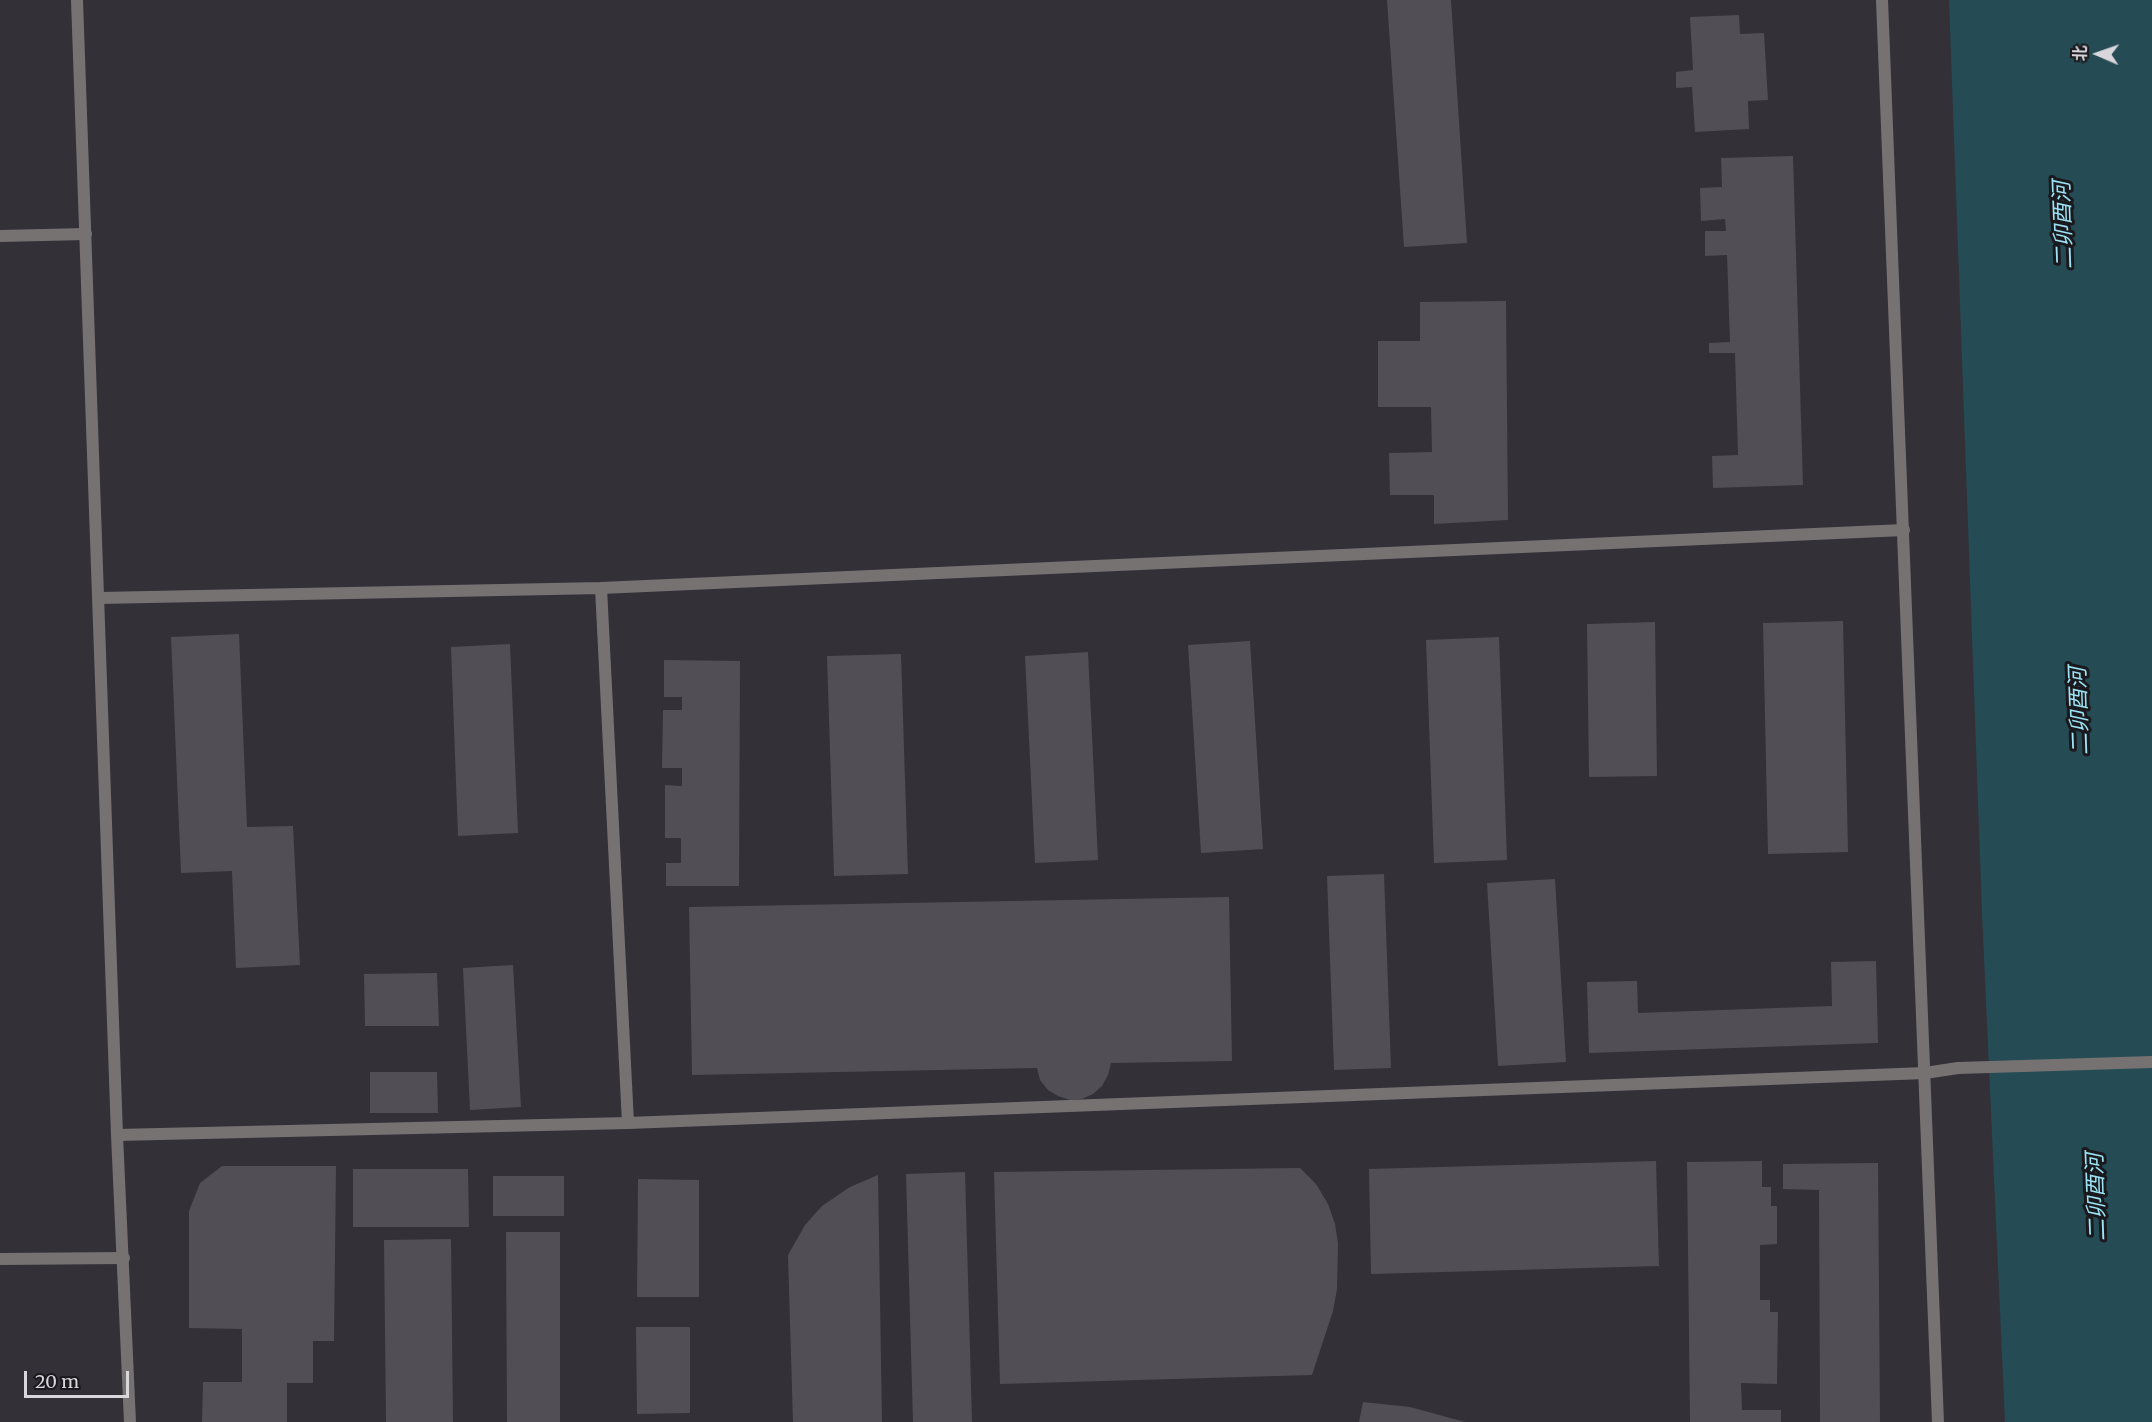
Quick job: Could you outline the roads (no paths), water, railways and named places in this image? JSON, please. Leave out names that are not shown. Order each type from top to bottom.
[{"type":"street","points":[[77,0],[117,1135],[130,1422]]},
{"type":"street","points":[[1882,0],[1938,1422]]},
{"type":"street","points":[[0,236],[86,234]]},
{"type":"street","points":[[99,598],[601,588],[1904,530]]},
{"type":"street","points":[[601,588],[628,1123]]},
{"type":"street","points":[[117,1135],[628,1123],[1925,1073],[1958,1068],[2152,1062]]},
{"type":"street","points":[[0,1259],[124,1258]]},
{"type":"water","name":"二卯酉河","points":[[1949,0],[2152,0],[2152,1422],[2005,1422],[1982,913]]}]
